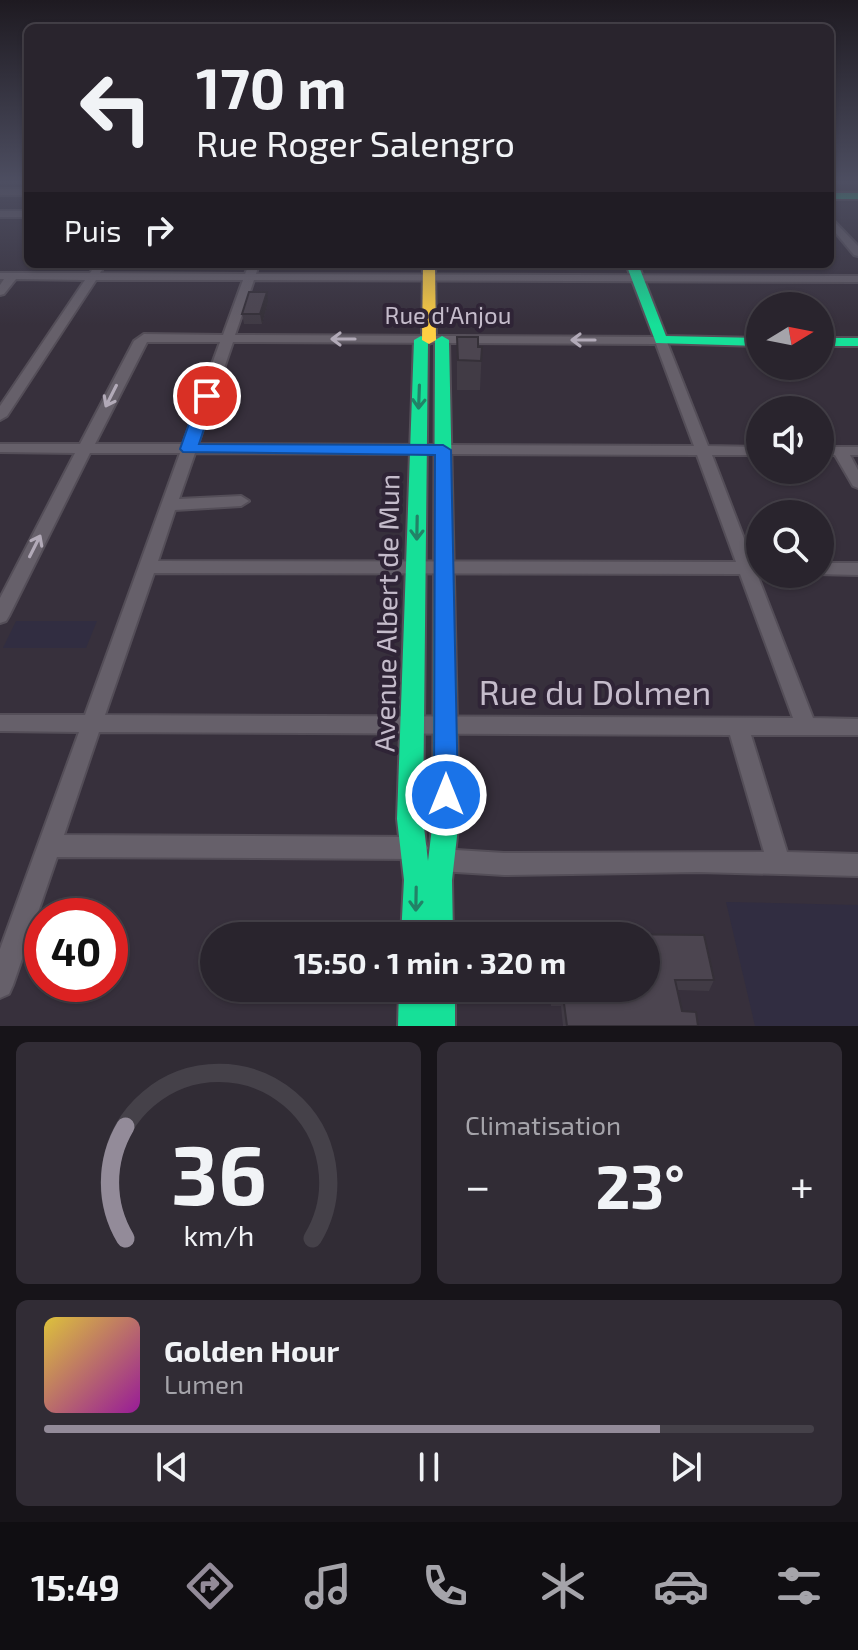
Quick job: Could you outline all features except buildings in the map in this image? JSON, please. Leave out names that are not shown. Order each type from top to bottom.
[{"type":"street","points":[[854,242],[858,253]]},
{"type":"street","points":[[0,416],[98,268]]},
{"type":"street","points":[[768,268],[775,279]]},
{"type":"street","points":[[0,985],[252,270]]},
{"type":"street","points":[[0,276],[252,270],[635,271],[775,279],[858,279]]},
{"type":"street","name":"Avenue Albert de Mun","points":[[429,271],[431,340],[443,450],[446,819],[439,880],[439,922]]},
{"type":"street","points":[[635,271],[702,451],[746,552]]},
{"type":"street","points":[[0,292],[13,276]]},
{"type":"street","name":"Rue d'Anjou","points":[[85,448],[138,344],[144,338],[226,342],[746,342]]},
{"type":"street","name":"Avenue Albert de Mun","points":[[416,922],[417,880],[412,846],[418,450],[431,340]]},
{"type":"street","points":[[834,342],[858,342]]},
{"type":"street","points":[[0,448],[746,451]]},
{"type":"street","points":[[0,616],[85,448]]},
{"type":"street","points":[[834,451],[858,451]]},
{"type":"street","points":[[840,451],[858,483]]},
{"type":"street","points":[[169,505],[241,501]]},
{"type":"street","points":[[147,567],[746,568]]},
{"type":"street","points":[[834,569],[858,569]]},
{"type":"street","points":[[760,588],[806,727]]},
{"type":"street","name":"Rue du Dolmen","points":[[0,723],[858,727]]},
{"type":"street","points":[[738,726],[779,863]]},
{"type":"street","points":[[49,846],[412,846],[443,861],[858,865]]},
{"type":"street","points":[[413,1026],[414,1002]]},
{"type":"street","points":[[440,1002],[440,1026]]},
{"type":"shaded area","points":[[16,621],[97,621],[86,648],[3,648]]},
{"type":"shaded area","points":[[726,902],[858,905],[858,1026],[755,1026]]},
{"type":"traffic: fast","points":[[634,268],[661,340],[746,342]]},
{"type":"traffic: fast","points":[[416,922],[417,880],[410,819],[421,340]]},
{"type":"traffic: fast","points":[[439,922],[439,880],[446,819],[442,340]]},
{"type":"traffic: fast","points":[[834,342],[858,342]]},
{"type":"traffic: fast","points":[[413,1026],[414,1002]]},
{"type":"traffic: fast","points":[[440,1002],[440,1026]]},
{"type":"traffic: slow","points":[[429,268],[429,340]]},
{"type":"route","points":[[207,396],[189,449],[443,450],[446,795]]}]
